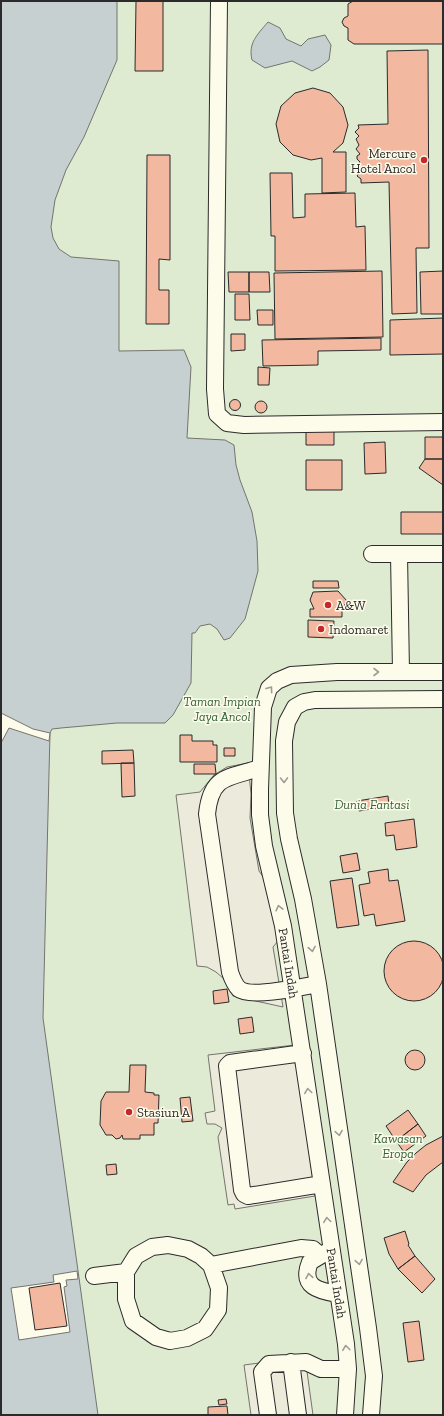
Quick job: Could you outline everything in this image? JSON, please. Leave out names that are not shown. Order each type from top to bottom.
[{"type":"street","points":[[219,1],[215,389],[217,414],[227,423],[244,425],[443,422]]},
{"type":"street","points":[[372,554],[443,554]]},
{"type":"street","points":[[399,554],[401,672]]},
{"type":"street","name":"Pantai Indah","points":[[345,1415],[348,1369],[338,1294],[326,1252],[322,1184],[303,1053],[283,926],[264,846],[260,815],[260,768],[263,707],[268,688],[277,681],[291,675],[338,672],[443,672]]},
{"type":"street","name":"Pantai Indah","points":[[371,1415],[374,1376],[368,1328],[318,984],[303,898],[288,839],[285,813],[284,741],[287,722],[295,707],[304,702],[315,700],[443,699]]},
{"type":"street","points":[[260,768],[224,779],[212,789],[208,800],[207,814],[226,954],[233,982],[239,990],[250,993],[318,984]]},
{"type":"street","points":[[303,1053],[230,1063],[227,1066],[242,1190],[244,1194],[248,1196],[322,1184]]},
{"type":"street","points":[[168,1245],[188,1249],[201,1256],[211,1265],[219,1288],[218,1310],[205,1329],[186,1338],[170,1340],[156,1338],[133,1321],[126,1299],[126,1272],[136,1256],[152,1247],[168,1245]]},
{"type":"street","points":[[211,1265],[301,1248],[326,1252]]},
{"type":"street","points":[[326,1252],[310,1262],[307,1269],[310,1283],[319,1290],[338,1294]]},
{"type":"street","points":[[94,1276],[126,1272]]},
{"type":"street","points":[[291,1362],[298,1415]]},
{"type":"street","points":[[268,1415],[262,1372],[269,1364],[306,1362],[321,1369],[348,1369]]},
{"type":"green space","name":"Taman Impian Jaya Ancol","points":[[1,1],[443,1],[443,1415],[1,1415]]},
{"type":"shaded area","points":[[1,1],[117,1],[117,60],[84,137],[66,170],[55,200],[51,227],[53,238],[59,249],[71,257],[119,261],[119,351],[184,350],[191,367],[187,438],[225,440],[234,445],[236,465],[252,512],[257,541],[258,571],[245,619],[230,638],[224,640],[217,629],[210,624],[200,626],[195,633],[192,633],[191,683],[173,715],[165,723],[117,723],[52,729],[50,733],[43,1018],[98,1415],[1,1415]]},
{"type":"shaded area","points":[[268,22],[280,28],[286,39],[301,46],[308,39],[325,35],[331,45],[329,60],[312,71],[292,61],[265,68],[252,60],[252,44],[257,35]]},
{"type":"shaded area","points":[[248,763],[251,794],[250,818],[259,871],[266,881],[278,941],[273,947],[283,1007],[233,996],[223,978],[216,972],[207,967],[197,966],[176,795],[200,792],[214,775],[227,767]]},
{"type":"shaded area","points":[[295,1045],[315,1196],[235,1209],[234,1204],[228,1205],[218,1137],[222,1128],[215,1124],[207,1124],[205,1113],[215,1111],[208,1055]]},
{"type":"shaded area","points":[[305,1357],[313,1415],[251,1415],[244,1365]]},
{"type":"pier","points":[[1,713],[33,729],[50,733],[49,741],[9,728],[1,743]]},
{"type":"pier","points":[[77,1271],[78,1279],[66,1280],[67,1286],[64,1287],[70,1332],[19,1340],[11,1288],[54,1282],[53,1275]]},
{"type":"building","points":[[136,1],[163,1],[163,71],[135,71]]},
{"type":"building","points":[[353,1],[443,1],[443,44],[354,44],[348,40],[348,28],[344,26],[342,22],[344,18],[348,16],[348,4]]},
{"type":"building","points":[[428,50],[429,248],[416,248],[417,313],[392,314],[389,182],[361,183],[361,179],[357,176],[361,170],[357,166],[360,162],[357,159],[357,156],[360,154],[356,149],[359,145],[356,139],[359,136],[355,132],[359,128],[358,125],[388,124],[387,51]]},
{"type":"building","points":[[313,88],[330,93],[343,107],[348,125],[343,143],[333,152],[346,152],[346,192],[322,193],[322,158],[311,160],[293,155],[280,142],[276,124],[281,106],[295,93]]},
{"type":"building","points":[[147,155],[170,155],[170,260],[159,259],[159,290],[169,290],[169,324],[146,324]]},
{"type":"building","points":[[270,173],[292,173],[293,218],[305,217],[305,194],[355,193],[356,227],[365,226],[366,270],[275,271],[275,236],[271,236]]},
{"type":"building","points":[[382,271],[383,337],[275,339],[274,273]]},
{"type":"building","points":[[443,271],[443,314],[421,314],[420,272]]},
{"type":"building","points":[[228,272],[249,272],[249,292],[229,292]]},
{"type":"building","points":[[249,272],[269,272],[270,292],[249,292]]},
{"type":"building","points":[[235,294],[249,294],[250,320],[235,320]]},
{"type":"building","points":[[257,310],[273,310],[273,325],[258,325]]},
{"type":"building","points":[[443,318],[443,354],[390,355],[390,320]]},
{"type":"building","points":[[231,334],[245,334],[245,350],[231,351]]},
{"type":"building","points":[[381,338],[381,350],[318,351],[318,365],[263,366],[262,340]]},
{"type":"building","points":[[258,367],[270,368],[269,385],[258,385]]},
{"type":"building","points":[[233,400],[237,400],[239,401],[239,409],[233,410],[230,407],[230,403]]},
{"type":"building","points":[[259,401],[263,401],[267,407],[263,413],[259,413],[255,409],[255,405]]},
{"type":"building","points":[[306,431],[334,431],[334,445],[306,445]]},
{"type":"building","points":[[425,437],[443,437],[443,459],[425,459]]},
{"type":"building","points":[[385,442],[386,473],[365,474],[364,443]]},
{"type":"building","points":[[425,459],[443,459],[443,485],[419,468]]},
{"type":"building","points":[[306,460],[342,460],[342,490],[306,490]]},
{"type":"building","points":[[401,512],[443,512],[443,534],[401,534]]},
{"type":"building","points":[[313,581],[338,581],[339,588],[313,588]]},
{"type":"building","name":"A&W","points":[[338,591],[347,601],[342,609],[342,617],[310,617],[310,609],[314,609],[310,600],[313,592]]},
{"type":"building","name":"Indomaret","points":[[308,620],[334,621],[333,638],[308,637]]},
{"type":"building","points":[[180,735],[192,735],[192,741],[213,741],[213,745],[217,745],[217,762],[180,762]]},
{"type":"building","points":[[224,748],[235,748],[235,756],[224,756]]},
{"type":"building","points":[[133,750],[134,763],[102,764],[102,751]]},
{"type":"building","points":[[121,763],[134,763],[135,796],[122,797]]},
{"type":"building","points":[[194,764],[215,764],[216,774],[194,774]]},
{"type":"building","points":[[388,796],[389,806],[359,811],[357,801]]},
{"type":"building","points":[[414,819],[417,847],[396,850],[394,835],[386,836],[385,823]]},
{"type":"building","points":[[357,853],[360,870],[343,873],[340,856]]},
{"type":"building","points":[[388,869],[389,881],[398,880],[405,921],[376,926],[374,914],[364,916],[359,885],[370,883],[368,872]]},
{"type":"building","points":[[352,878],[359,925],[337,928],[330,881]]},
{"type":"building","points":[[414,941],[426,943],[439,954],[442,959],[444,971],[442,983],[431,996],[426,999],[414,1001],[402,999],[389,988],[386,983],[384,971],[386,959],[397,946],[402,943]]},
{"type":"building","points":[[227,989],[229,1002],[214,1004],[213,991]]},
{"type":"building","points":[[252,1017],[254,1032],[240,1034],[238,1019]]},
{"type":"building","points":[[415,1050],[422,1053],[425,1060],[422,1067],[415,1070],[408,1067],[405,1060],[408,1053]]},
{"type":"building","name":"Stasiun A","points":[[130,1065],[146,1065],[145,1092],[159,1095],[158,1123],[154,1123],[154,1135],[140,1135],[140,1139],[123,1139],[122,1135],[120,1138],[116,1139],[112,1135],[106,1135],[100,1125],[101,1101],[106,1092],[129,1092]]},
{"type":"building","points":[[190,1097],[193,1121],[182,1122],[180,1098]]},
{"type":"building","points":[[408,1110],[418,1124],[396,1141],[386,1126]]},
{"type":"building","points":[[418,1124],[426,1136],[404,1152],[396,1141]]},
{"type":"building","points":[[443,1136],[443,1162],[426,1175],[413,1192],[393,1182],[407,1162],[416,1153],[426,1145]]},
{"type":"building","points":[[116,1164],[117,1174],[107,1175],[106,1165]]},
{"type":"building","points":[[405,1231],[408,1245],[415,1256],[398,1269],[389,1254],[384,1238]]},
{"type":"building","points":[[415,1256],[435,1279],[422,1293],[398,1269]]},
{"type":"building","points":[[60,1283],[67,1326],[35,1330],[29,1288]]},
{"type":"building","points":[[419,1321],[424,1360],[408,1362],[403,1323]]},
{"type":"building","points":[[226,1399],[227,1404],[219,1405],[218,1400]]},
{"type":"building","points":[[227,1406],[228,1415],[208,1415],[208,1407]]},
{"type":"place","name":"Mercure Hotel Ancol","points":[[424,160]]},
{"type":"place","name":"A&W","points":[[328,605]]},
{"type":"place","name":"Indomaret","points":[[321,629]]},
{"type":"place","name":"Stasiun A","points":[[129,1112]]},
{"type":"park label","name":"Dunia Fantasi","points":[[372,804]]},
{"type":"park label","name":"Kawasan Eropa","points":[[398,1146]]}]
